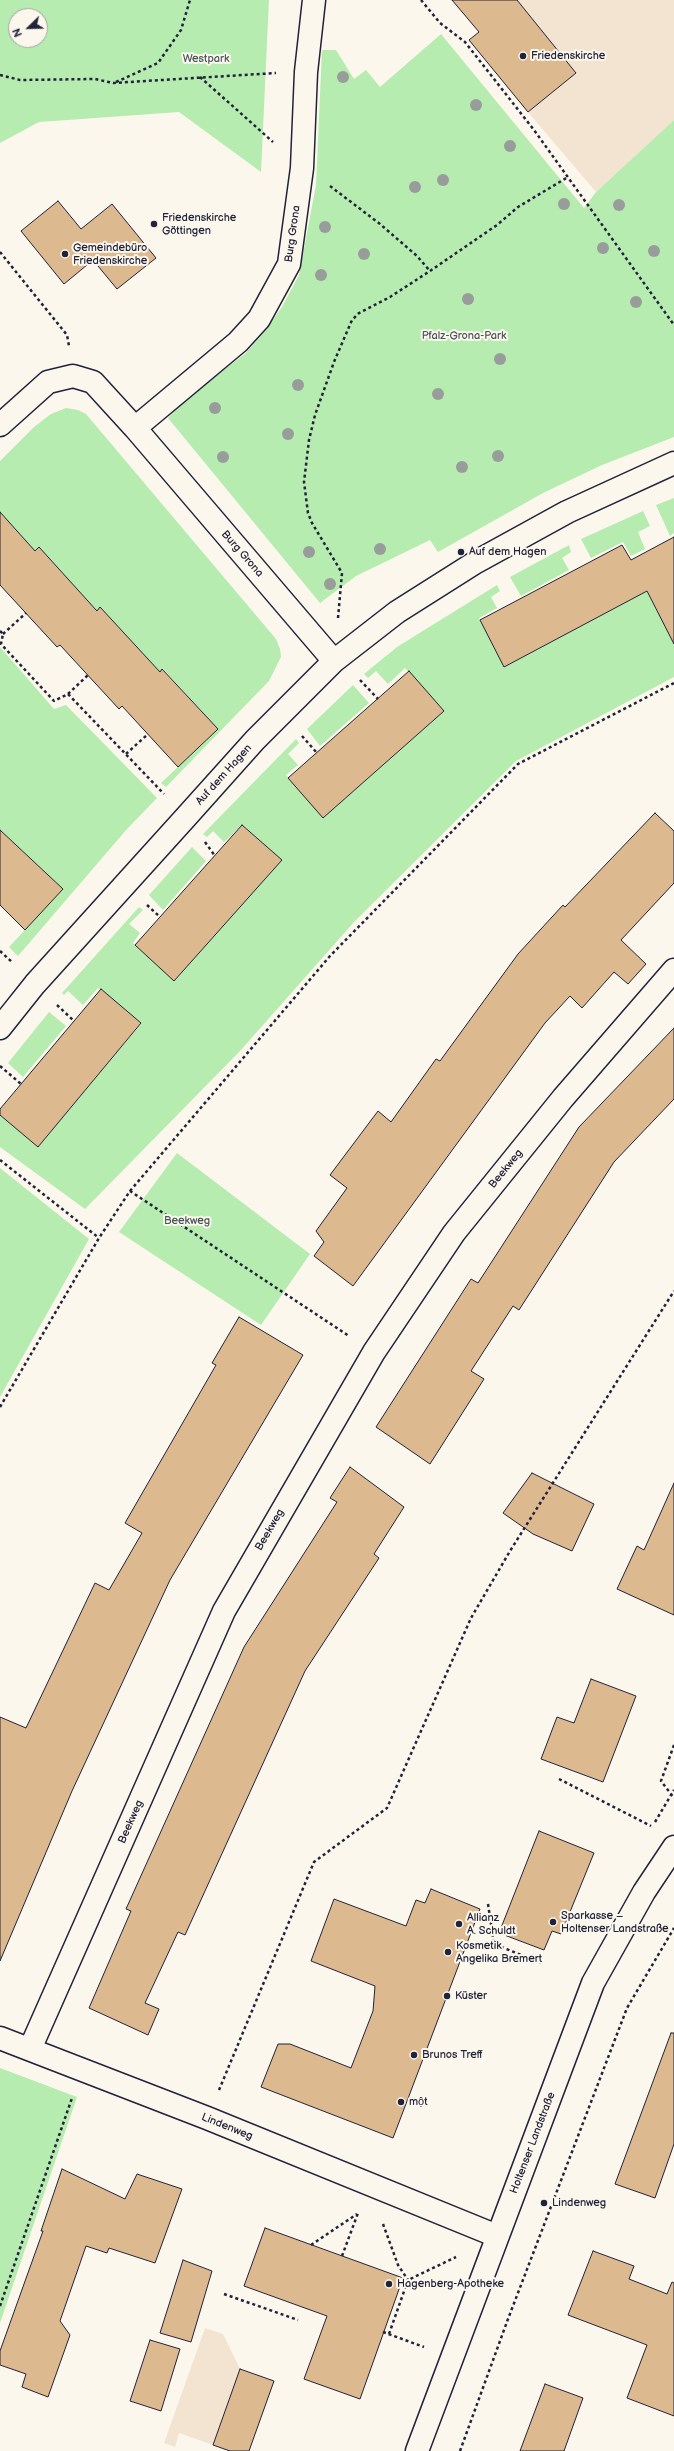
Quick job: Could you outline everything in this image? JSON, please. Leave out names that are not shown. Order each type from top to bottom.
[{"type":"street","name":"Burg Grona","points":[[135,428],[238,342],[259,319],[289,264],[302,168],[306,72],[314,0]]},
{"type":"street","name":"Burg Grona","points":[[0,425],[48,382],[73,376],[93,382],[135,428],[334,661]]},
{"type":"street","name":"Auf dem Hagen","points":[[0,1028],[35,984],[255,740],[334,661],[397,612],[476,562],[567,512],[674,463]]},
{"type":"street","name":"Beekweg","points":[[30,2049],[224,1611],[374,1352],[454,1233],[563,1098],[674,970]]},
{"type":"street","name":"Holtenser Landstraße","points":[[418,2451],[497,2236],[594,1984],[644,1892],[674,1847]]},
{"type":"street","name":"Lindenweg","points":[[0,2038],[207,2118],[497,2236]]},
{"type":"path","points":[[113,83],[158,63],[181,30],[190,0]]},
{"type":"path","points":[[421,0],[440,23],[465,42],[568,177],[674,325]]},
{"type":"path","points":[[0,75],[20,80],[94,79],[113,83],[306,72]]},
{"type":"path","points":[[200,77],[302,168],[380,224],[418,256],[430,271]]},
{"type":"path","points":[[334,661],[342,573],[312,523],[308,513],[304,482],[309,440],[316,415],[334,362],[352,320],[359,313],[390,297],[430,271],[497,225],[518,207],[568,177]]},
{"type":"path","points":[[0,252],[67,335]]},
{"type":"path","points":[[26,613],[4,634],[1,644],[54,702],[68,694],[88,675]]},
{"type":"path","points":[[0,631],[4,634]]},
{"type":"path","points":[[0,1407],[99,1238],[130,1191],[330,956],[518,764],[674,683]]},
{"type":"path","points":[[68,694],[186,817],[215,856]]},
{"type":"path","points":[[126,754],[148,734]]},
{"type":"path","points":[[0,1066],[21,1084]]},
{"type":"path","points":[[0,1160],[99,1238]]},
{"type":"path","points":[[130,1191],[374,1352]]},
{"type":"path","points":[[207,2118],[314,1862],[387,1808],[471,1618],[510,1551],[674,1292]]},
{"type":"path","points":[[674,1745],[661,1781],[674,1798]]},
{"type":"path","points":[[559,1779],[652,1827]]},
{"type":"path","points":[[488,1904],[494,1944],[541,1963]]},
{"type":"path","points":[[460,2451],[508,2319],[627,2008],[674,1928]]},
{"type":"path","points":[[0,2306],[82,2069]]},
{"type":"path","points":[[342,2256],[369,2184]]},
{"type":"path","points":[[369,2184],[398,2265],[408,2280]]},
{"type":"path","points":[[311,2245],[358,2214]]},
{"type":"path","points":[[389,2334],[408,2280],[458,2256]]},
{"type":"path","points":[[224,2294],[298,2320]]},
{"type":"path","points":[[383,2332],[425,2347]]},
{"type":"shaded area","points":[[452,0],[674,0],[674,120],[596,192],[528,112],[576,72],[518,1],[479,32]]},
{"type":"shaded area","points":[[205,2328],[223,2334],[240,2369],[274,2381],[249,2451],[230,2451],[179,2433],[175,2447],[164,2443]]},
{"type":"green space","name":"Westpark","points":[[0,0],[269,0],[261,172],[179,112],[39,122],[0,143]]},
{"type":"green space","name":"Pfalz-Grona-Park","points":[[441,34],[584,208],[596,192],[674,120],[674,437],[602,465],[543,493],[438,552],[430,540],[356,576],[320,603],[168,418],[186,399],[246,353],[265,331],[282,307],[299,275],[316,185],[322,50],[336,50],[354,79],[366,70],[380,87]]},
{"type":"green space","points":[[66,408],[78,410],[86,414],[276,639],[280,649],[281,657],[269,681],[166,787],[161,783],[218,729],[163,669],[160,672],[100,608],[97,611],[39,548],[35,551],[0,512],[0,461],[34,427],[51,414]]},
{"type":"green space","points":[[674,498],[674,533],[670,536],[656,505]]},
{"type":"green space","points":[[643,511],[650,526],[638,532],[645,549],[631,556],[623,542],[591,558],[581,539]]},
{"type":"green space","points":[[569,545],[571,552],[562,558],[569,570],[521,596],[510,577]]},
{"type":"green space","points":[[497,585],[500,591],[491,597],[497,608],[479,618],[504,667],[647,591],[655,606],[674,596],[674,677],[516,761],[354,922],[240,1051],[85,1209],[0,1147],[0,1115],[38,1146],[141,1024],[98,988],[83,1005],[68,991],[64,995],[62,993],[139,907],[143,910],[129,924],[140,933],[133,943],[175,980],[281,860],[242,825],[224,842],[213,831],[207,837],[203,834],[296,739],[299,743],[288,754],[298,765],[286,775],[324,817],[444,711],[405,668],[388,684],[376,671],[368,678],[364,674],[397,647]]},
{"type":"green space","points":[[0,647],[54,709],[66,705],[157,798],[127,829],[18,956],[9,947],[63,889],[3,833],[0,837]]},
{"type":"green space","points":[[353,685],[369,703],[320,746],[307,729]]},
{"type":"green space","points":[[192,847],[206,861],[163,910],[149,895]]},
{"type":"green space","points":[[49,1012],[66,1026],[23,1077],[8,1063]]},
{"type":"green space","name":"Beekweg","points":[[177,1153],[310,1254],[261,1325],[119,1232]]},
{"type":"green space","points":[[0,1168],[89,1239],[0,1397]]},
{"type":"green space","points":[[0,2068],[77,2097],[0,2323]]},
{"type":"building","name":"Friedenskirche","points":[[452,0],[517,0],[576,73],[528,112],[469,40],[479,32]]},
{"type":"building","points":[[58,201],[81,229],[112,204],[156,258],[117,289],[93,260],[64,284],[21,231]]},
{"type":"building","points":[[0,512],[35,551],[39,547],[97,611],[100,607],[160,672],[162,669],[218,729],[178,767],[122,706],[119,709],[60,645],[57,647],[0,585]]},
{"type":"building","points":[[674,537],[674,644],[647,591],[504,667],[480,620],[622,545],[631,560]]},
{"type":"building","points":[[409,671],[444,711],[323,818],[288,778]]},
{"type":"building","points":[[655,813],[674,831],[674,883],[621,940],[646,964],[628,984],[614,972],[582,1008],[570,996],[545,1023],[353,1286],[314,1256],[324,1242],[316,1231],[347,1188],[330,1175],[378,1111],[391,1122],[436,1059],[440,1061],[518,954],[563,905],[565,907]]},
{"type":"building","points":[[242,825],[282,860],[174,981],[135,945]]},
{"type":"building","points":[[0,830],[63,889],[25,930],[0,905]]},
{"type":"building","points":[[101,989],[141,1023],[38,1147],[0,1115],[0,1109]]},
{"type":"building","points":[[674,1028],[674,1099],[614,1162],[519,1310],[513,1306],[471,1371],[484,1379],[430,1464],[376,1427],[471,1279],[478,1283],[579,1127]]},
{"type":"building","points":[[239,1317],[303,1355],[170,1580],[72,1791],[0,1961],[0,1717],[26,1728],[95,1583],[109,1590],[142,1533],[125,1523],[216,1365],[212,1363]]},
{"type":"building","points":[[350,1467],[404,1507],[374,1554],[379,1558],[305,1671],[185,1935],[178,1932],[145,2003],[159,2009],[148,2035],[89,2008],[131,1911],[126,1909],[244,1647],[337,1502],[330,1498]]},
{"type":"building","points":[[532,1473],[594,1504],[572,1551],[533,1534],[503,1513]]},
{"type":"building","points":[[674,1483],[674,1615],[617,1589],[637,1546],[644,1550]]},
{"type":"building","points":[[591,1679],[636,1696],[603,1782],[541,1759],[557,1717],[574,1723]]},
{"type":"building","points":[[539,1831],[594,1853],[561,1934],[552,1931],[544,1950],[499,1933]]},
{"type":"building","points":[[431,1889],[480,1909],[393,2138],[261,2087],[278,2044],[290,2044],[351,2068],[373,2011],[375,1986],[311,1961],[334,1899],[406,1926],[416,1900],[425,1903]]},
{"type":"building","points":[[671,2033],[674,2033],[674,2144],[655,2198],[615,2184]]},
{"type":"building","points":[[62,2169],[125,2199],[137,2174],[182,2189],[155,2263],[109,2248],[107,2253],[86,2246],[60,2321],[70,2335],[48,2397],[22,2387],[26,2374],[0,2365],[0,2351],[43,2231],[41,2231]]},
{"type":"building","points":[[265,2228],[403,2278],[360,2399],[304,2379],[327,2316],[244,2286]]},
{"type":"building","points":[[593,2251],[634,2266],[629,2279],[667,2294],[672,2282],[674,2283],[674,2416],[627,2398],[647,2345],[568,2315]]},
{"type":"building","points":[[183,2260],[212,2271],[191,2342],[160,2333]]},
{"type":"building","points":[[150,2340],[180,2349],[161,2411],[130,2401]]},
{"type":"building","points":[[240,2369],[274,2381],[249,2451],[230,2451],[213,2445]]},
{"type":"building","points":[[545,2384],[583,2398],[564,2451],[520,2451]]},
{"type":"place","name":"Friedenskirche","points":[[523,56]]},
{"type":"place","name":"Friedenskirche Göttingen","points":[[154,224]]},
{"type":"place","name":"Gemeindebüro Friedenskirche","points":[[65,254]]},
{"type":"place","name":"Auf dem Hagen","points":[[461,552]]},
{"type":"place","name":"Sparkasse – Holtenser Landstraße","points":[[553,1922]]},
{"type":"place","name":"Allianz A. Schuldt","points":[[459,1924]]},
{"type":"place","name":"Kosmetik Angelika Bremert","points":[[448,1952]]},
{"type":"place","name":"Küster","points":[[447,1996]]},
{"type":"place","name":"Brunos Treff","points":[[414,2055]]},
{"type":"place","name":"một","points":[[401,2102]]},
{"type":"place","name":"Lindenweg","points":[[544,2203]]},
{"type":"place","name":"Hagenberg-Apotheke","points":[[389,2284]]}]
